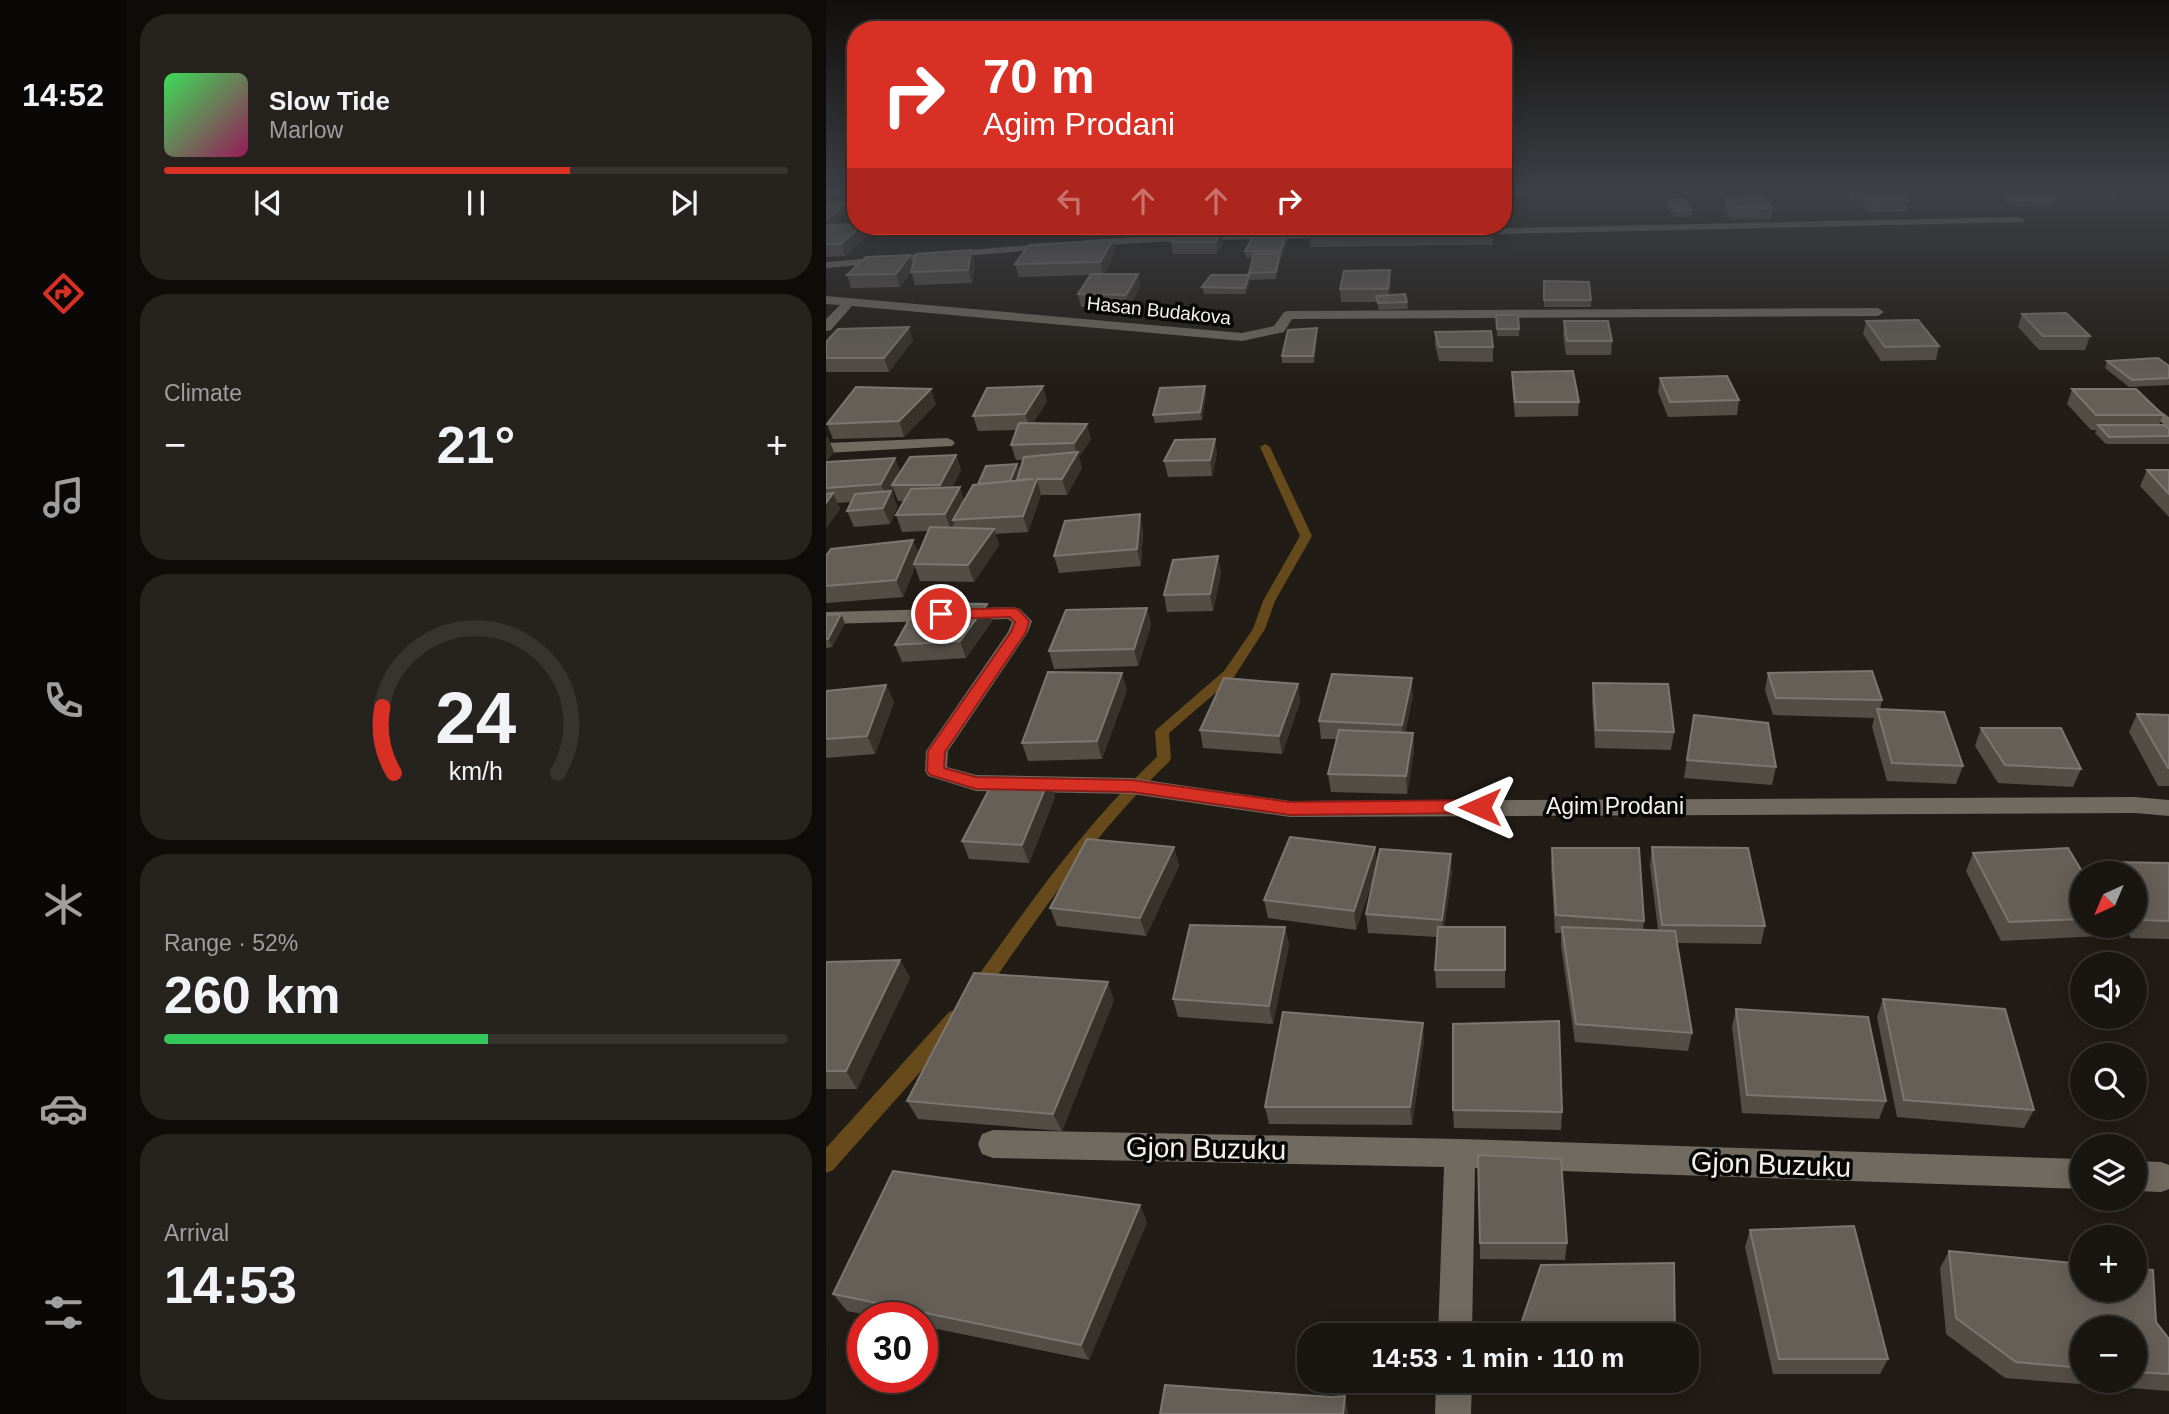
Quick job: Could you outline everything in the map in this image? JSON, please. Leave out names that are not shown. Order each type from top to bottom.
[{"type":"street","points":[[826,265],[951,255]]},
{"type":"street","name":"Hasan Budakova","points":[[826,300],[996,313],[1178,333],[1241,337],[1279,329],[1288,315],[1878,313]]},
{"type":"street","points":[[826,327],[849,302]]},
{"type":"street","points":[[2139,400],[2169,425]]},
{"type":"street","points":[[826,448],[947,443]]},
{"type":"street","name":"Agim Prodani","points":[[826,618],[1013,613],[1022,621],[1018,632],[937,751],[936,771],[976,783],[1132,786],[1290,809],[2009,805],[2135,805],[2169,808]]},
{"type":"street","name":"Gjon Buzuku","points":[[993,1144],[1460,1153],[2070,1174]]},
{"type":"street","points":[[1455,1323],[1460,1153]]},
{"type":"street","points":[[1453,1414],[1454,1393]]},
{"type":"building","points":[[910,255],[896,274],[847,275],[866,257]]},
{"type":"building","points":[[916,255],[970,255],[968,270],[911,272]]},
{"type":"building","points":[[1022,255],[1104,255],[1100,262],[1015,264]]},
{"type":"building","points":[[1254,255],[1280,255],[1276,272],[1249,273]]},
{"type":"building","points":[[1390,270],[1388,289],[1340,289],[1344,271]]},
{"type":"building","points":[[1091,274],[1138,274],[1126,295],[1078,294]]},
{"type":"building","points":[[1211,275],[1249,275],[1245,288],[1202,287]]},
{"type":"building","points":[[1544,281],[1589,282],[1591,300],[1544,300]]},
{"type":"building","points":[[1405,294],[1407,302],[1378,303],[1376,296]]},
{"type":"building","points":[[2066,313],[2090,336],[2043,336],[2022,314]]},
{"type":"building","points":[[1496,315],[1518,315],[1519,329],[1497,329]]},
{"type":"building","points":[[1918,320],[1939,346],[1885,347],[1866,321]]},
{"type":"building","points":[[1564,321],[1608,321],[1612,341],[1567,341]]},
{"type":"building","points":[[909,327],[884,358],[826,358],[826,342],[838,329]]},
{"type":"building","points":[[1317,328],[1313,356],[1282,356],[1288,330]]},
{"type":"building","points":[[1491,331],[1493,347],[1439,347],[1435,332]]},
{"type":"building","points":[[2158,358],[2169,366],[2169,378],[2132,380],[2107,361]]},
{"type":"building","points":[[1573,371],[1579,402],[1515,402],[1512,372]]},
{"type":"building","points":[[1727,376],[1739,400],[1670,402],[1660,378]]},
{"type":"building","points":[[1043,386],[1025,414],[973,416],[987,388]]},
{"type":"building","points":[[1205,386],[1200,412],[1153,415],[1160,388]]},
{"type":"building","points":[[856,387],[931,389],[899,421],[827,424]]},
{"type":"building","points":[[2072,389],[2136,389],[2163,415],[2096,415]]},
{"type":"building","points":[[1019,423],[1087,424],[1074,443],[1011,445]]},
{"type":"building","points":[[2098,425],[2164,425],[2169,429],[2169,436],[2109,437]]},
{"type":"building","points":[[1215,439],[1210,460],[1164,461],[1175,440]]},
{"type":"building","points":[[1078,452],[1062,479],[1037,479],[1023,516],[953,520],[973,485],[1033,479],[1017,480],[1024,457]]},
{"type":"building","points":[[956,455],[940,485],[892,485],[910,457]]},
{"type":"building","points":[[895,458],[881,484],[826,488],[826,462]]},
{"type":"building","points":[[1017,464],[1010,481],[978,484],[986,466]]},
{"type":"building","points":[[2147,470],[2169,470],[2169,494]]},
{"type":"building","points":[[960,487],[945,514],[896,515],[911,489]]},
{"type":"building","points":[[891,491],[883,508],[847,511],[855,494]]},
{"type":"building","points":[[833,493],[826,503],[826,494]]},
{"type":"building","points":[[1140,514],[1137,549],[1054,556],[1065,521]]},
{"type":"building","points":[[930,527],[994,529],[968,565],[914,564]]},
{"type":"building","points":[[913,540],[896,580],[826,586],[826,556],[831,549]]},
{"type":"building","points":[[1218,556],[1210,594],[1164,595],[1173,560]]},
{"type":"building","points":[[918,603],[987,604],[960,641],[895,645]]},
{"type":"building","points":[[1147,608],[1134,649],[1049,651],[1066,610]]},
{"type":"building","points":[[841,614],[828,639],[826,639],[826,615]]},
{"type":"building","points":[[1872,671],[1882,700],[1776,698],[1768,673]]},
{"type":"building","points":[[1048,672],[1122,673],[1097,741],[1022,743]]},
{"type":"building","points":[[1332,674],[1412,678],[1402,725],[1319,721]]},
{"type":"building","points":[[1224,678],[1298,684],[1279,736],[1200,730]]},
{"type":"building","points":[[1593,683],[1668,684],[1674,732],[1596,730]]},
{"type":"building","points":[[886,685],[867,736],[826,739],[826,691]]},
{"type":"building","points":[[1877,709],[1944,712],[1963,766],[1892,763]]},
{"type":"building","points":[[2137,714],[2169,715],[2169,768],[2168,768]]},
{"type":"building","points":[[1694,715],[1768,723],[1776,767],[1687,760]]},
{"type":"building","points":[[1981,728],[2061,728],[2081,769],[2005,765]]},
{"type":"building","points":[[1339,730],[1413,733],[1406,776],[1328,774]]},
{"type":"building","points":[[995,778],[1049,779],[1022,845],[962,841]]},
{"type":"building","points":[[1290,837],[1375,847],[1354,911],[1264,900]]},
{"type":"building","points":[[1087,839],[1174,847],[1140,918],[1050,908]]},
{"type":"building","points":[[1652,847],[1748,848],[1765,926],[1662,925]]},
{"type":"building","points":[[1552,848],[1639,848],[1644,921],[1556,915]]},
{"type":"building","points":[[2068,848],[2076,861],[2070,861],[2070,919],[2009,922],[1973,853]]},
{"type":"building","points":[[1380,849],[1451,854],[1442,920],[1366,914]]},
{"type":"building","points":[[2147,863],[2169,863],[2169,921],[2147,920]]},
{"type":"building","points":[[1190,925],[1285,927],[1269,1006],[1173,999]]},
{"type":"building","points":[[1438,927],[1505,927],[1505,970],[1435,970]]},
{"type":"building","points":[[1562,927],[1675,931],[1692,1033],[1576,1024]]},
{"type":"building","points":[[900,960],[846,1071],[826,1071],[826,962]]},
{"type":"building","points":[[974,973],[1108,982],[1053,1114],[907,1101]]},
{"type":"building","points":[[1883,999],[2005,1009],[2034,1110],[1904,1100]]},
{"type":"building","points":[[1736,1009],[1868,1017],[1886,1101],[1747,1095]]},
{"type":"building","points":[[1283,1012],[1423,1023],[1410,1107],[1265,1107]]},
{"type":"building","points":[[1559,1021],[1562,1112],[1453,1110],[1453,1024]]},
{"type":"building","points":[[1478,1155],[1561,1159],[1567,1243],[1480,1243]]},
{"type":"building","points":[[893,1171],[1140,1205],[1081,1345],[938,1316],[938,1302],[872,1302],[833,1294]]},
{"type":"building","points":[[1854,1226],[1888,1359],[1779,1359],[1750,1230]]},
{"type":"building","points":[[1949,1251],[2070,1263],[2070,1302],[2147,1302],[2147,1270],[2153,1270],[2156,1322],[2169,1339],[2169,1374],[2147,1373],[2147,1316],[2070,1316],[2070,1367],[2016,1362],[1956,1318]]},
{"type":"building","points":[[1674,1263],[1675,1323],[1523,1323],[1541,1265]]},
{"type":"building","points":[[1165,1385],[1345,1396],[1343,1414],[1160,1414]]},
{"type":"waterway","points":[[979,988],[1088,839],[1137,783],[1164,758],[1162,732],[1229,674],[1259,629],[1269,601],[1306,536],[1265,447]]},
{"type":"waterway","points":[[826,1163],[956,1018]]},
{"type":"route","points":[[941,614],[1013,613],[1022,621],[1018,632],[937,751],[936,771],[976,783],[1052,782],[1132,786],[1290,809],[1480,807]]}]
